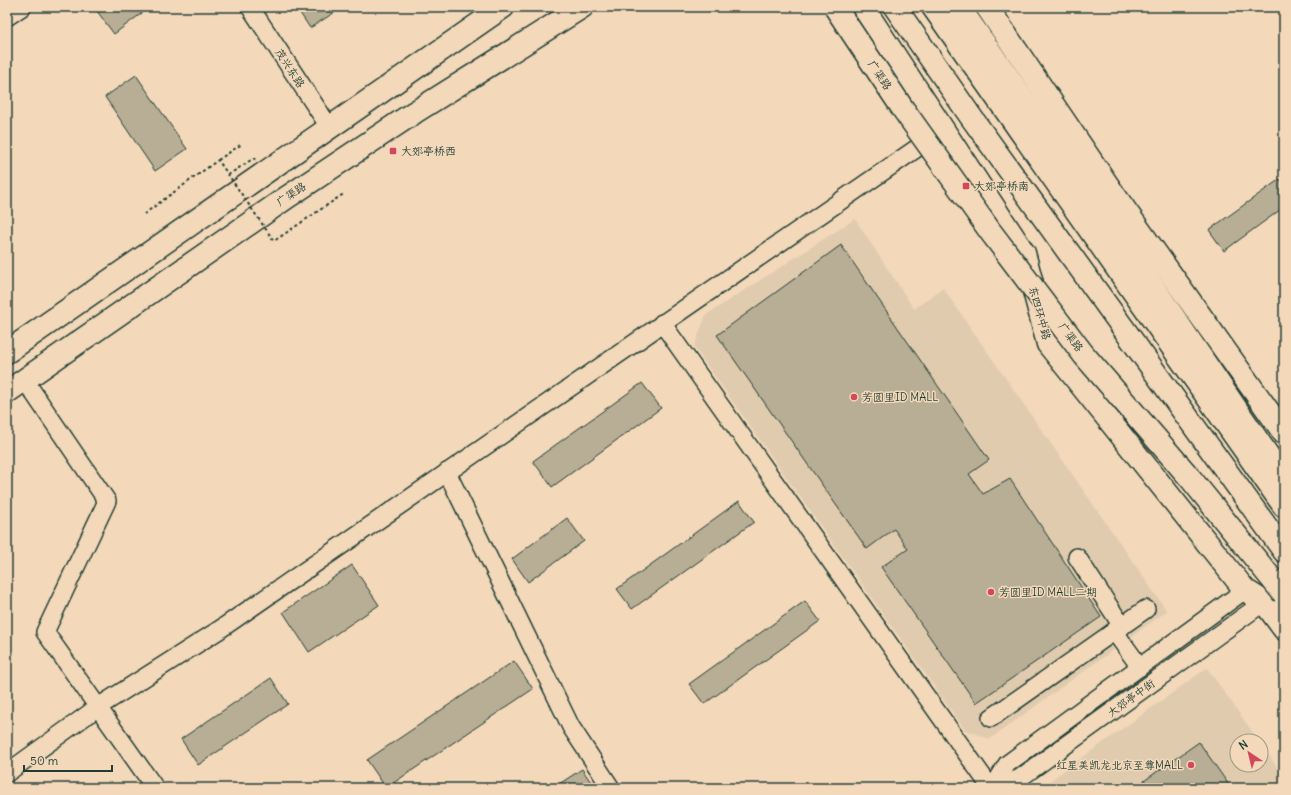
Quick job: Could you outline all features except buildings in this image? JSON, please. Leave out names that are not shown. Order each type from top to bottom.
[{"type":"main road","points":[[7,352],[503,7]]},
{"type":"main road","name":"广渠路","points":[[7,392],[286,198],[415,112],[582,7]]},
{"type":"main road","name":"广渠路","points":[[835,7],[903,109],[990,231],[1080,349],[1191,479],[1284,594]]},
{"type":"main road","name":"东四环中路","points":[[863,7],[1024,253],[1048,344],[1245,590],[1264,602],[1284,629]]},
{"type":"main road","points":[[895,7],[971,117],[1284,551]]},
{"type":"main road","points":[[933,7],[1284,506]]},
{"type":"main road","points":[[959,7],[1105,216],[1284,479]]},
{"type":"main road","points":[[987,7],[1113,193],[1284,433]]},
{"type":"street","points":[[7,17],[22,7]]},
{"type":"street","name":"茂兴东路","points":[[250,7],[330,128]]},
{"type":"street","points":[[7,772],[98,707],[219,630],[943,130]]},
{"type":"street","points":[[662,323],[993,788]]},
{"type":"street","points":[[24,380],[107,501],[45,632],[156,788]]},
{"type":"street","points":[[447,472],[571,727],[611,788]]},
{"type":"street","points":[[1077,557],[1140,667]]},
{"type":"street","name":"大郊亭中街","points":[[993,788],[1007,764],[1245,590]]},
{"type":"street","name":"大郊亭中街","points":[[993,788],[1020,778],[1264,602]]},
{"type":"street","points":[[991,718],[1146,609]]},
{"type":"path","points":[[144,214],[242,144]]},
{"type":"path","points":[[228,176],[254,158]]},
{"type":"path","points":[[218,160],[274,241],[346,193]]},
{"type":"shaded area","name":"芳圆里ID MALL","points":[[855,219],[914,309],[943,288],[1167,611],[990,739],[965,730],[694,347],[706,315]]},
{"type":"shaded area","points":[[1207,668],[1253,733],[1229,733],[1229,773],[1269,773],[1269,755],[1284,777],[1284,788],[1040,788]]},
{"type":"place","name":"大郊亭桥西","points":[[393,151]]},
{"type":"place","name":"大郊亭桥南","points":[[966,186]]},
{"type":"place","name":"芳圆里ID MALL","points":[[854,397]]},
{"type":"place","name":"芳圆里ID MALL二期","points":[[991,592]]},
{"type":"place","name":"红星美凯龙北京至尊MALL","points":[[1191,765]]}]
